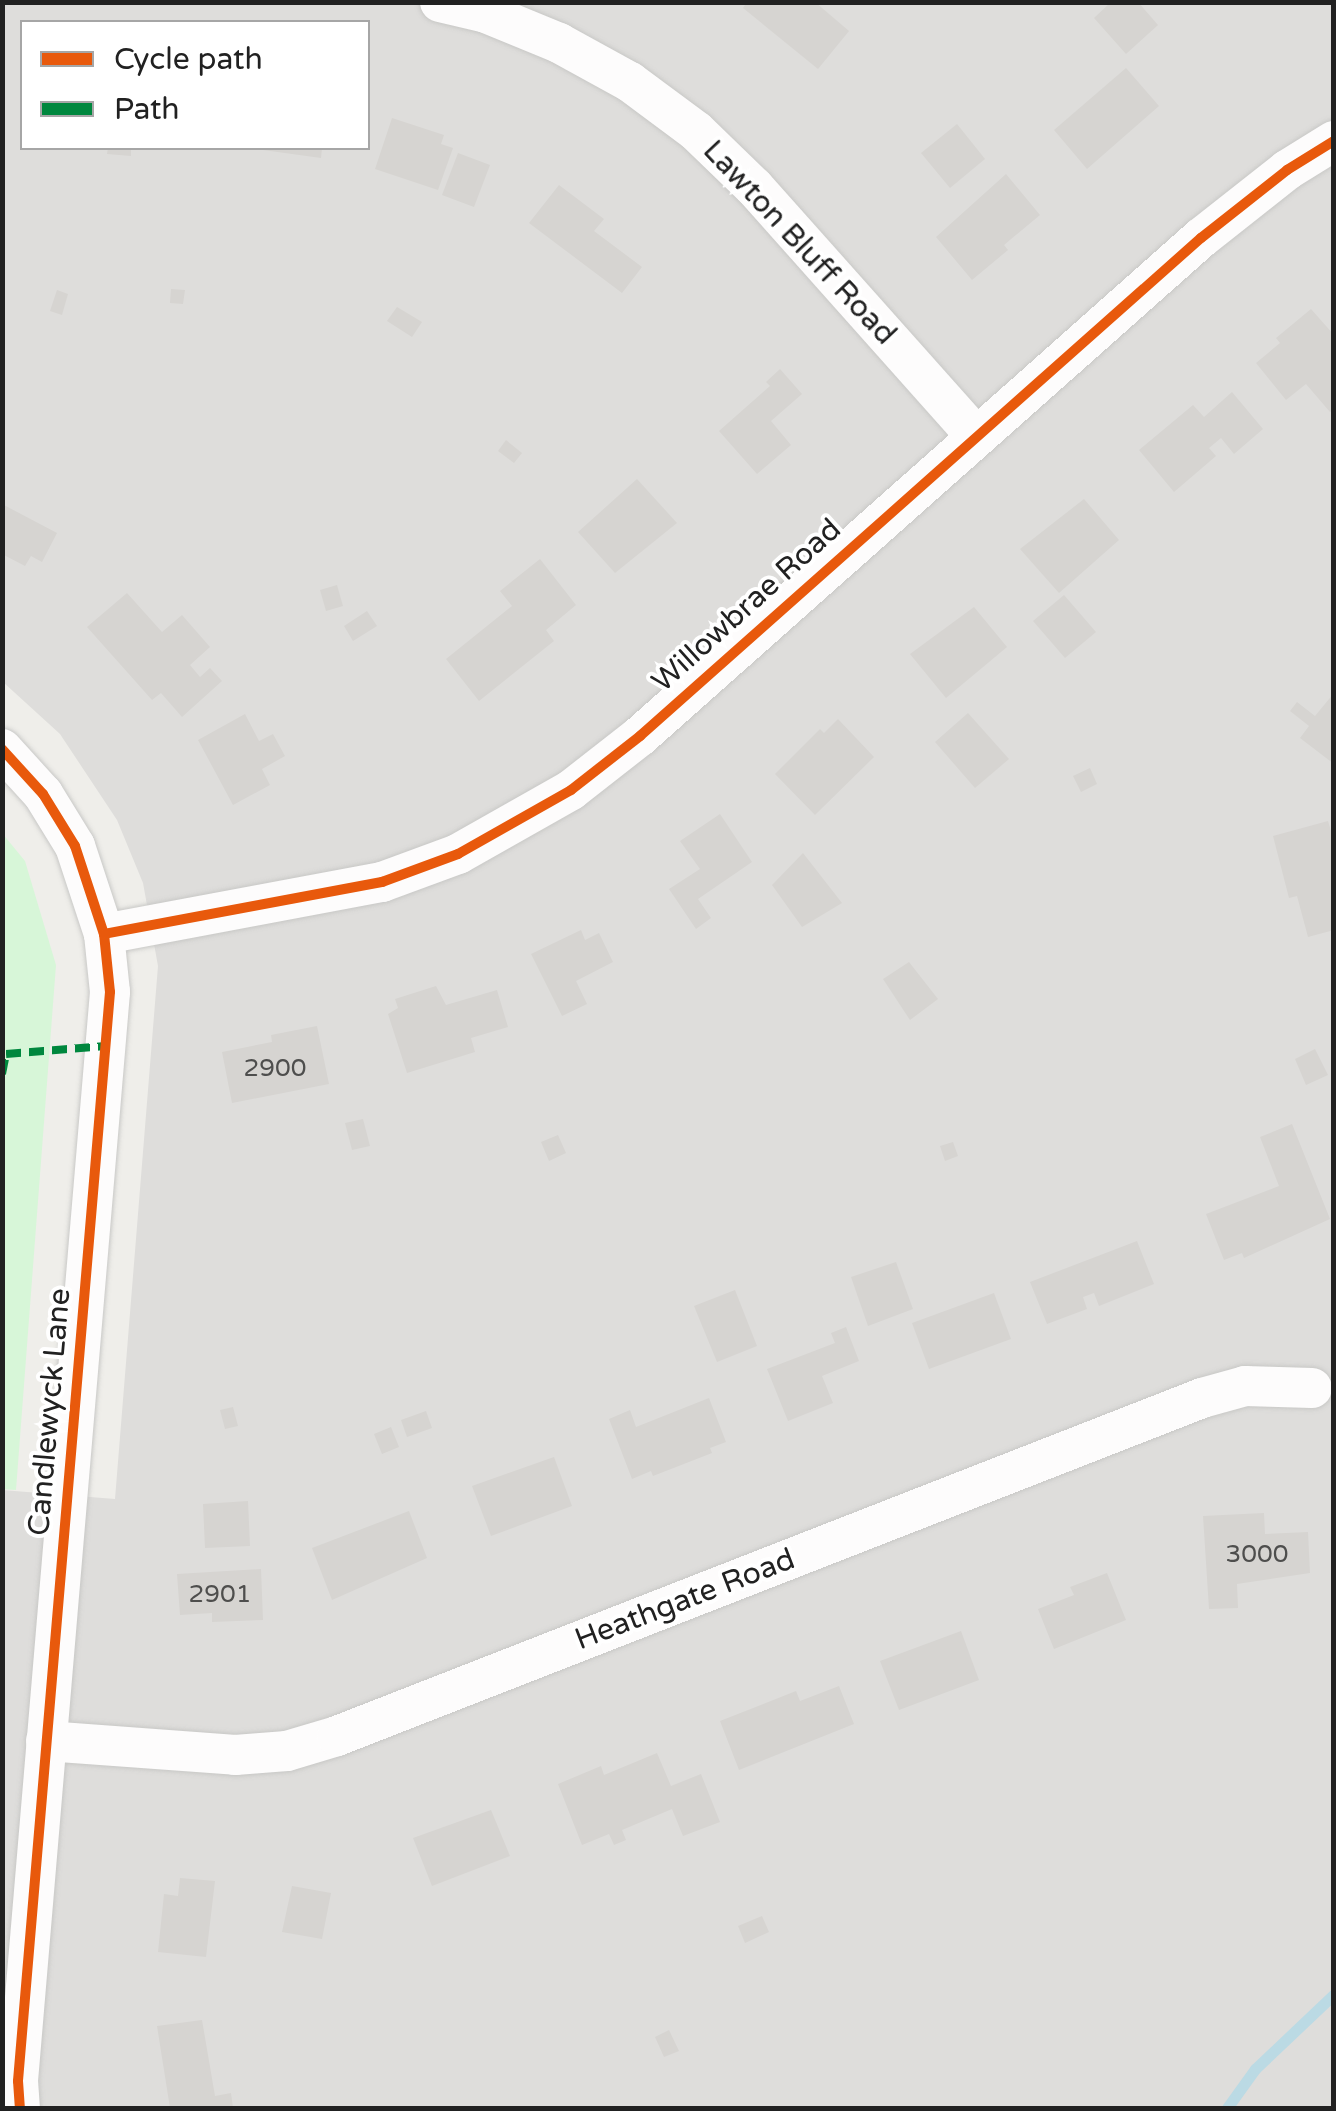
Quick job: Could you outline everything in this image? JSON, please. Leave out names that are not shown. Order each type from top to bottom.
[{"type":"street","name":"Lawton Bluff Road","points":[[440,2],[486,12],[559,43],[630,82],[685,122],[754,187],[976,436]]},
{"type":"street","name":"Willowbrae Road","points":[[104,934],[382,882],[458,854],[534,814],[640,736],[1201,238],[1287,170],[1334,141]]},
{"type":"street","name":"Candlewyck Lane","points":[[2,750],[43,794],[75,846],[104,934],[110,992],[18,2080],[20,2108]]},
{"type":"street","name":"Heathgate Road","points":[[46,1741],[235,1754],[287,1751],[356,1729],[1202,1398],[1245,1386],[1312,1388]]},
{"type":"shaded area","points":[[3,3],[1333,3],[1333,2108],[3,2108],[2,1490],[115,1499],[158,966],[143,883],[117,820],[60,734],[3,682]]},
{"type":"green space","points":[[2,833],[25,861],[56,965],[16,1490],[2,1489]]},
{"type":"building","points":[[747,2],[815,2],[849,31],[818,69],[743,8]]},
{"type":"building","points":[[1111,2],[1138,2],[1158,25],[1126,54],[1094,18]]},
{"type":"building","points":[[1126,68],[1159,106],[1087,169],[1054,130]]},
{"type":"building","points":[[392,118],[444,135],[441,144],[453,148],[438,190],[375,169]]},
{"type":"building","points":[[957,124],[985,159],[950,188],[921,153]]},
{"type":"building","points":[[108,150],[131,150],[131,156],[107,154]]},
{"type":"building","points":[[263,150],[322,150],[321,158]]},
{"type":"building","points":[[458,153],[490,165],[474,207],[442,195]]},
{"type":"building","points":[[1006,174],[1040,215],[1004,245],[1008,250],[972,280],[936,237]]},
{"type":"building","points":[[559,185],[604,219],[594,231],[642,267],[622,293],[529,223]]},
{"type":"building","points":[[171,289],[185,290],[183,304],[170,303]]},
{"type":"building","points":[[57,290],[68,294],[62,315],[50,311]]},
{"type":"building","points":[[397,307],[422,322],[412,337],[387,321]]},
{"type":"building","points":[[1311,309],[1334,335],[1334,409],[1330,412],[1306,384],[1286,400],[1256,363],[1280,343],[1276,338]]},
{"type":"building","points":[[780,369],[802,394],[771,421],[791,445],[757,474],[719,431],[770,386],[766,382]]},
{"type":"building","points":[[1232,392],[1263,429],[1234,454],[1221,438],[1209,448],[1216,456],[1174,492],[1139,450],[1193,405],[1204,417]]},
{"type":"building","points":[[506,440],[522,453],[514,463],[498,451]]},
{"type":"building","points":[[637,479],[677,523],[615,573],[578,532]]},
{"type":"building","points":[[1084,499],[1119,540],[1059,593],[1020,549]]},
{"type":"building","points":[[2,504],[57,533],[42,562],[31,556],[25,566],[2,554]]},
{"type":"building","points":[[540,559],[576,605],[546,630],[554,641],[479,701],[446,659],[512,606],[500,591]]},
{"type":"building","points":[[337,585],[343,606],[326,611],[320,590]]},
{"type":"building","points":[[127,593],[162,632],[182,615],[210,647],[190,665],[200,677],[210,668],[222,681],[182,717],[161,693],[152,700],[87,627]]},
{"type":"building","points":[[1064,595],[1096,632],[1065,658],[1033,621]]},
{"type":"building","points":[[974,607],[1007,647],[946,698],[910,654]]},
{"type":"building","points":[[367,611],[377,626],[353,641],[344,626]]},
{"type":"building","points":[[1334,693],[1334,764],[1300,738],[1309,726],[1290,711],[1297,702],[1315,716]]},
{"type":"building","points":[[968,713],[1009,759],[975,788],[935,742]]},
{"type":"building","points":[[245,714],[259,741],[273,734],[285,756],[262,769],[270,785],[233,805],[198,740]]},
{"type":"building","points":[[838,719],[874,757],[815,815],[775,774],[820,729],[824,733]]},
{"type":"building","points":[[1090,768],[1097,784],[1081,792],[1073,776]]},
{"type":"building","points":[[720,814],[752,862],[698,899],[711,918],[696,929],[669,889],[700,869],[680,841]]},
{"type":"building","points":[[1328,821],[1334,841],[1334,930],[1308,937],[1297,896],[1289,898],[1273,836]]},
{"type":"building","points":[[803,853],[842,903],[802,927],[772,885]]},
{"type":"building","points":[[581,930],[585,940],[599,933],[613,962],[576,981],[587,1004],[562,1016],[531,954]]},
{"type":"building","points":[[909,962],[938,999],[910,1020],[883,979]]},
{"type":"building","points":[[436,986],[446,1005],[497,990],[508,1027],[471,1038],[475,1052],[407,1073],[388,1014],[398,1008],[395,999]]},
{"type":"building","points":[[317,1026],[329,1084],[232,1103],[222,1052],[272,1042],[271,1035]]},
{"type":"building","points":[[1315,1049],[1328,1075],[1306,1085],[1295,1059]]},
{"type":"building","points":[[363,1119],[370,1146],[352,1150],[345,1123]]},
{"type":"building","points":[[1292,1124],[1330,1219],[1244,1258],[1242,1253],[1224,1260],[1206,1214],[1279,1186],[1260,1137]]},
{"type":"building","points":[[558,1135],[566,1153],[549,1161],[541,1142]]},
{"type":"building","points":[[953,1142],[958,1156],[945,1161],[940,1146]]},
{"type":"building","points":[[1137,1241],[1154,1284],[1099,1306],[1094,1293],[1083,1297],[1087,1309],[1047,1324],[1030,1282]]},
{"type":"building","points":[[896,1262],[913,1309],[868,1326],[851,1277]]},
{"type":"building","points":[[735,1290],[757,1346],[717,1362],[694,1306]]},
{"type":"building","points":[[994,1293],[1011,1339],[929,1369],[912,1323]]},
{"type":"building","points":[[846,1327],[859,1361],[822,1376],[833,1403],[788,1421],[767,1369],[835,1343],[831,1333]]},
{"type":"building","points":[[709,1398],[726,1442],[710,1448],[712,1453],[653,1476],[651,1471],[632,1479],[609,1419],[630,1410],[636,1427]]},
{"type":"building","points":[[233,1407],[238,1426],[225,1429],[220,1410]]},
{"type":"building","points":[[426,1411],[432,1428],[407,1437],[401,1420]]},
{"type":"building","points":[[391,1427],[399,1447],[382,1454],[374,1434]]},
{"type":"building","points":[[554,1457],[572,1506],[491,1536],[472,1486]]},
{"type":"building","points":[[248,1501],[250,1546],[205,1548],[203,1504]]},
{"type":"building","points":[[409,1511],[427,1558],[332,1600],[312,1548]]},
{"type":"building","points":[[1264,1513],[1265,1534],[1308,1532],[1310,1573],[1237,1584],[1238,1608],[1209,1609],[1203,1516]]},
{"type":"building","points":[[261,1569],[263,1620],[212,1622],[212,1613],[180,1615],[177,1574]]},
{"type":"building","points":[[1107,1573],[1126,1620],[1054,1649],[1038,1609],[1074,1595],[1070,1587]]},
{"type":"building","points":[[961,1631],[979,1680],[899,1710],[880,1661]]},
{"type":"building","points":[[839,1686],[854,1724],[739,1770],[720,1721],[796,1691],[800,1701]]},
{"type":"building","points":[[657,1753],[671,1786],[701,1774],[720,1822],[683,1836],[672,1809],[622,1830],[626,1840],[614,1845],[609,1834],[582,1845],[558,1784],[601,1766],[604,1775]]},
{"type":"building","points":[[491,1810],[510,1856],[432,1886],[413,1838]]},
{"type":"building","points":[[180,1878],[215,1881],[206,1957],[158,1952],[164,1894],[178,1896]]},
{"type":"building","points":[[292,1886],[331,1893],[322,1939],[282,1932]]},
{"type":"building","points":[[762,1916],[769,1932],[745,1943],[738,1926]]},
{"type":"building","points":[[202,2020],[215,2096],[231,2093],[233,2108],[170,2108],[157,2026]]},
{"type":"building","points":[[669,2030],[679,2051],[664,2057],[655,2037]]},
{"type":"waterway","points":[[1227,2108],[1255,2069],[1334,1994]]},
{"type":"marked path","points":[[2,1074],[6,1054],[106,1046]]},
{"type":"cycle path","points":[[104,934],[382,882],[458,854],[571,790],[640,736],[1201,238],[1287,170],[1334,141]]},
{"type":"cycle path","points":[[2,749],[43,794],[75,846],[104,934],[110,992],[18,2081],[20,2108]]}]
